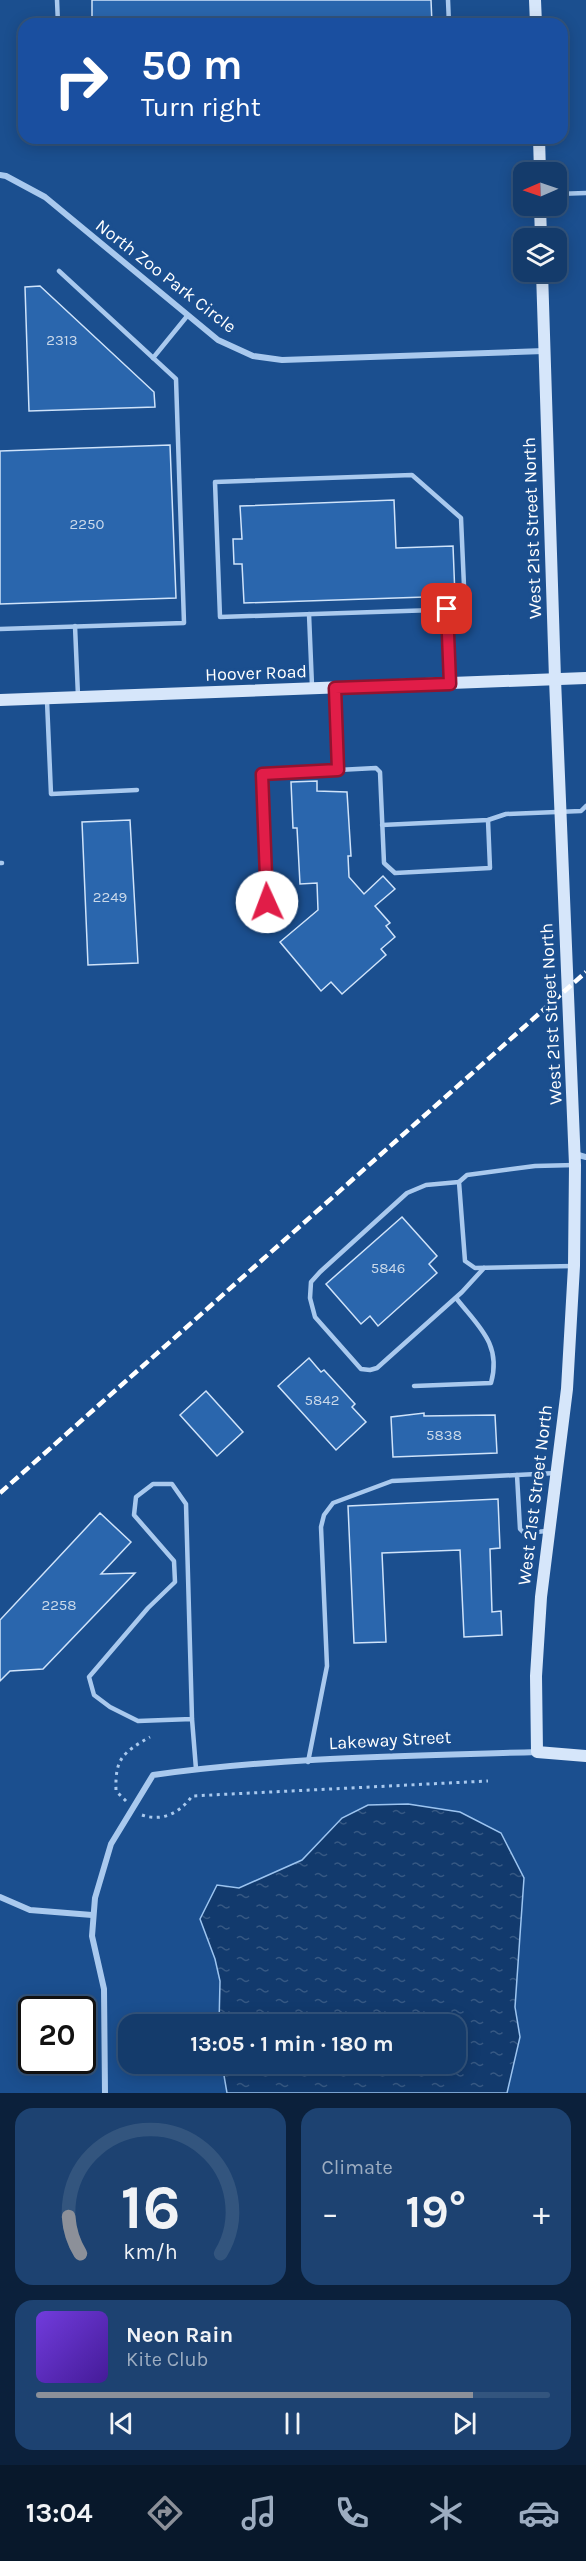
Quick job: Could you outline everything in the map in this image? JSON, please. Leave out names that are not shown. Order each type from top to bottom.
[{"type":"street","points":[[535,0],[536,18]]},
{"type":"street","points":[[539,144],[540,162]]},
{"type":"street","name":"North Zoo Park Circle","points":[[0,175],[45,197],[218,340],[253,356],[282,360],[544,351]]},
{"type":"street","name":"West 21st Street North","points":[[537,1752],[536,1676],[540,1609],[567,1389],[579,1159],[560,812],[542,282]]},
{"type":"street","name":"Hoover Road","points":[[0,700],[586,678]]},
{"type":"street","name":"Lakeway Street","points":[[133,1807],[153,1774],[196,1768],[383,1757],[537,1752],[586,1756]]},
{"type":"street","points":[[105,2093],[104,1989],[92,1936],[92,1915],[101,1872],[111,1844],[133,1807]]},
{"type":"street","points":[[0,1897],[30,1910],[92,1915]]},
{"type":"lane","points":[[57,0],[58,18]]},
{"type":"lane","points":[[448,0],[449,18]]},
{"type":"lane","points":[[567,194],[586,193]]},
{"type":"lane","points":[[0,629],[184,623],[176,379],[59,271]]},
{"type":"lane","points":[[153,358],[188,315]]},
{"type":"lane","points":[[412,475],[461,518],[465,609],[447,609],[220,617],[215,482],[412,475]]},
{"type":"lane","points":[[447,609],[450,684]]},
{"type":"lane","points":[[309,614],[312,689]]},
{"type":"lane","points":[[75,626],[78,697]]},
{"type":"lane","points":[[335,688],[338,770]]},
{"type":"lane","points":[[46,698],[51,794],[137,790]]},
{"type":"lane","points":[[267,902],[262,774],[376,768],[380,772],[384,863],[395,873],[490,868],[488,820]]},
{"type":"lane","points":[[382,825],[488,820],[506,814],[581,811],[586,806]]},
{"type":"lane","points":[[484,1268],[456,1298],[377,1368],[370,1370],[361,1369],[315,1317],[310,1298],[311,1282],[407,1193],[426,1185],[459,1182],[467,1175],[579,1159]]},
{"type":"lane","points":[[459,1182],[465,1261],[475,1268],[574,1266]]},
{"type":"lane","points":[[414,1386],[491,1383],[495,1354],[491,1344],[456,1298]]},
{"type":"lane","points":[[308,1762],[327,1666],[321,1527],[324,1515],[333,1503],[392,1481],[558,1473]]},
{"type":"lane","points":[[517,1475],[520,1529],[525,1533],[550,1531]]},
{"type":"lane","points":[[192,1719],[138,1721],[110,1707],[94,1695],[88,1677],[148,1608],[175,1582],[174,1561],[134,1515],[136,1497],[153,1484],[172,1484],[186,1504],[192,1719],[196,1768]]},
{"type":"path","points":[[150,1737],[126,1753],[115,1769],[116,1791],[143,1816],[161,1819],[184,1808],[192,1796],[488,1781]]},
{"type":"water","points":[[408,1804],[460,1812],[501,1833],[524,1878],[515,2007],[520,2037],[507,2093],[227,2093],[224,2074],[466,2074],[466,2014],[219,2014],[220,1981],[215,1959],[200,1919],[217,1885],[239,1888],[302,1860],[342,1818],[368,1805]]},
{"type":"building","points":[[92,0],[431,0],[432,18],[92,18]]},
{"type":"building","points":[[40,286],[154,392],[155,407],[29,411],[25,287]]},
{"type":"building","points":[[170,445],[176,598],[0,604],[0,451]]},
{"type":"building","points":[[394,500],[396,548],[453,546],[455,596],[244,603],[242,564],[234,564],[233,539],[242,539],[240,506]]},
{"type":"building","points":[[317,781],[317,791],[347,792],[351,856],[348,856],[349,877],[364,894],[383,876],[395,889],[375,906],[390,923],[386,926],[395,937],[381,949],[386,955],[342,994],[331,982],[321,991],[280,942],[318,910],[317,883],[300,884],[297,828],[293,828],[291,782]]},
{"type":"building","points":[[130,820],[138,963],[88,965],[82,822]]},
{"type":"building","points":[[402,1217],[437,1256],[429,1264],[437,1273],[378,1326],[370,1316],[361,1324],[326,1284]]},
{"type":"building","points":[[309,1358],[321,1372],[324,1370],[355,1404],[352,1407],[366,1422],[336,1450],[278,1386]]},
{"type":"building","points":[[206,1391],[243,1432],[217,1456],[180,1415]]},
{"type":"building","points":[[424,1413],[424,1416],[495,1415],[497,1453],[393,1457],[391,1417]]},
{"type":"building","points":[[498,1499],[500,1548],[490,1549],[492,1612],[501,1611],[502,1635],[464,1637],[460,1550],[382,1553],[386,1642],[354,1643],[348,1506]]},
{"type":"building","points":[[100,1513],[131,1542],[101,1574],[135,1573],[43,1669],[10,1671],[0,1681],[0,1620]]},
{"type":"railway","points":[[0,1493],[586,972]]},
{"type":"route","points":[[267,902],[262,774],[338,770],[335,688],[450,684],[447,609]]}]
